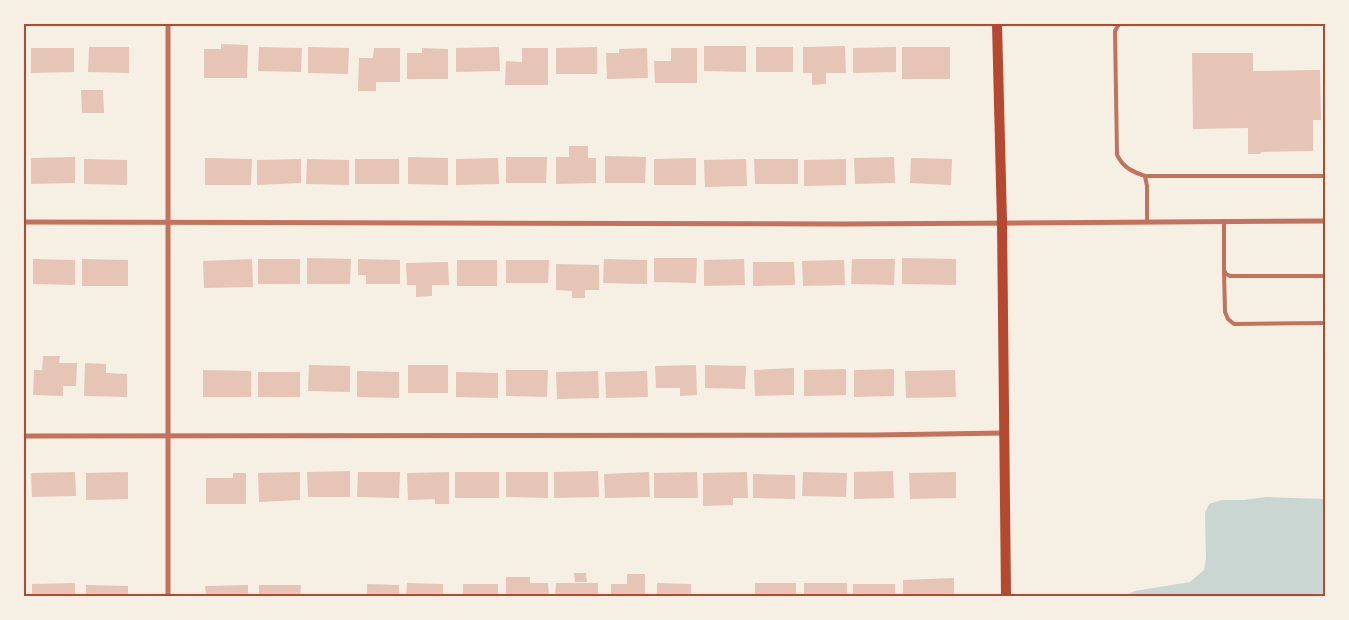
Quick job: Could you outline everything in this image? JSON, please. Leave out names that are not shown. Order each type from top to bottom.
[{"type":"main road","points":[[997,24],[1002,222],[1006,596]]},
{"type":"street","points":[[168,24],[168,596]]},
{"type":"street","points":[[24,222],[843,224],[1325,221]]},
{"type":"street","points":[[24,436],[846,436],[1004,433]]},
{"type":"lane","points":[[1118,24],[1114,31],[1116,154],[1120,162],[1131,171],[1145,176],[1325,176]]},
{"type":"lane","points":[[1145,176],[1148,186],[1147,222]]},
{"type":"lane","points":[[1224,221],[1225,312],[1228,319],[1234,324],[1325,323]]},
{"type":"lane","points":[[1224,270],[1230,276],[1325,276]]},
{"type":"shaded area","points":[[1266,497],[1325,499],[1325,596],[1123,596],[1135,591],[1190,582],[1204,570],[1206,559],[1205,513],[1209,504],[1222,500]]},
{"type":"building","points":[[221,44],[248,45],[247,78],[204,78],[204,49],[221,49]]},
{"type":"building","points":[[704,46],[746,46],[746,72],[704,71]]},
{"type":"building","points":[[845,46],[846,73],[826,73],[826,84],[812,85],[812,73],[803,73],[803,47]]},
{"type":"building","points":[[89,47],[129,47],[129,73],[88,72]]},
{"type":"building","points":[[259,47],[302,48],[301,72],[258,71]]},
{"type":"building","points":[[308,47],[349,48],[348,74],[308,73]]},
{"type":"building","points":[[499,47],[500,71],[456,72],[456,48]]},
{"type":"building","points":[[597,47],[597,74],[556,74],[556,48]]},
{"type":"building","points":[[756,47],[793,47],[793,72],[756,72]]},
{"type":"building","points":[[896,47],[896,72],[853,73],[853,48]]},
{"type":"building","points":[[902,47],[950,47],[950,79],[902,79]]},
{"type":"building","points":[[31,48],[74,48],[74,72],[31,73]]},
{"type":"building","points":[[374,48],[400,48],[400,82],[376,82],[376,91],[358,91],[359,58],[373,58]]},
{"type":"building","points":[[422,48],[448,49],[448,79],[407,79],[407,53],[422,53]]},
{"type":"building","points":[[522,48],[548,48],[548,85],[505,85],[506,61],[522,62]]},
{"type":"building","points":[[647,48],[648,78],[607,79],[606,53],[619,53],[619,49]]},
{"type":"building","points":[[671,48],[697,48],[697,83],[655,83],[654,61],[671,61]]},
{"type":"building","points":[[1192,53],[1253,53],[1253,71],[1320,70],[1321,120],[1313,120],[1313,151],[1248,154],[1248,128],[1193,129]]},
{"type":"building","points":[[81,90],[103,90],[104,113],[82,113]]},
{"type":"building","points":[[569,146],[588,146],[588,158],[596,158],[596,183],[556,184],[556,157],[569,157]]},
{"type":"building","points":[[605,156],[646,157],[645,183],[605,183]]},
{"type":"building","points":[[75,157],[75,183],[31,184],[31,158]]},
{"type":"building","points":[[408,157],[448,158],[448,185],[408,184]]},
{"type":"building","points":[[506,157],[547,157],[546,183],[506,183]]},
{"type":"building","points":[[894,157],[895,183],[855,184],[854,158]]},
{"type":"building","points":[[205,158],[252,159],[251,185],[205,185]]},
{"type":"building","points":[[498,158],[499,184],[456,185],[456,159]]},
{"type":"building","points":[[696,158],[696,185],[654,185],[654,159]]},
{"type":"building","points":[[911,158],[952,159],[951,185],[910,183]]},
{"type":"building","points":[[84,159],[127,160],[127,185],[84,184]]},
{"type":"building","points":[[301,159],[301,183],[257,185],[257,160]]},
{"type":"building","points":[[307,159],[349,160],[349,185],[306,184]]},
{"type":"building","points":[[355,159],[399,159],[399,184],[355,184]]},
{"type":"building","points":[[746,159],[747,186],[705,187],[704,160]]},
{"type":"building","points":[[754,159],[798,159],[798,184],[755,184]]},
{"type":"building","points":[[846,159],[846,185],[804,186],[804,160]]},
{"type":"building","points":[[307,258],[351,259],[350,284],[307,284]]},
{"type":"building","points":[[654,258],[697,258],[696,283],[654,282]]},
{"type":"building","points":[[902,258],[956,259],[956,285],[902,284]]},
{"type":"building","points":[[33,259],[75,260],[75,285],[33,284]]},
{"type":"building","points":[[82,259],[128,260],[128,286],[82,286]]},
{"type":"building","points":[[252,259],[253,287],[204,288],[203,261]]},
{"type":"building","points":[[258,259],[300,259],[300,284],[258,284]]},
{"type":"building","points":[[358,259],[400,260],[400,284],[366,284],[366,275],[358,275]]},
{"type":"building","points":[[604,259],[647,260],[647,284],[603,283]]},
{"type":"building","points":[[744,259],[745,285],[704,286],[704,260]]},
{"type":"building","points":[[852,259],[895,259],[894,285],[851,284]]},
{"type":"building","points":[[457,260],[497,260],[497,286],[457,286]]},
{"type":"building","points":[[506,260],[549,260],[548,283],[506,283]]},
{"type":"building","points":[[844,260],[845,285],[803,286],[802,261]]},
{"type":"building","points":[[448,262],[449,285],[432,285],[432,296],[416,297],[416,285],[407,285],[406,263]]},
{"type":"building","points":[[753,262],[794,262],[795,285],[753,286]]},
{"type":"building","points":[[556,264],[599,265],[599,290],[585,290],[585,298],[572,298],[572,291],[556,290]]},
{"type":"building","points":[[43,356],[60,356],[59,363],[77,363],[76,386],[63,386],[63,396],[33,395],[34,370],[42,370]]},
{"type":"building","points":[[85,363],[106,364],[106,373],[127,374],[127,397],[84,396]]},
{"type":"building","points":[[309,365],[350,366],[350,392],[308,391]]},
{"type":"building","points":[[408,365],[448,365],[448,393],[408,393]]},
{"type":"building","points":[[696,365],[697,395],[680,396],[680,388],[656,388],[655,366]]},
{"type":"building","points":[[705,365],[746,366],[745,389],[705,388]]},
{"type":"building","points":[[794,368],[794,395],[755,396],[754,370]]},
{"type":"building","points":[[846,369],[846,395],[804,396],[804,370]]},
{"type":"building","points":[[894,369],[894,396],[854,397],[854,370]]},
{"type":"building","points":[[203,370],[251,371],[251,397],[203,397]]},
{"type":"building","points":[[506,370],[548,370],[547,397],[506,396]]},
{"type":"building","points":[[955,370],[956,397],[906,398],[905,371]]},
{"type":"building","points":[[357,371],[399,372],[399,398],[357,397]]},
{"type":"building","points":[[598,371],[599,398],[557,399],[556,372]]},
{"type":"building","points":[[647,371],[648,397],[606,398],[605,372]]},
{"type":"building","points":[[258,372],[300,372],[300,397],[258,397]]},
{"type":"building","points":[[456,372],[498,373],[498,398],[456,397]]},
{"type":"building","points":[[350,471],[350,497],[308,497],[307,472]]},
{"type":"building","points":[[598,471],[599,497],[554,498],[554,472]]},
{"type":"building","points":[[893,471],[894,498],[854,499],[854,472]]},
{"type":"building","points":[[75,472],[76,496],[32,497],[31,473]]},
{"type":"building","points":[[128,472],[128,499],[86,500],[86,473]]},
{"type":"building","points":[[300,472],[300,500],[259,502],[258,473]]},
{"type":"building","points":[[358,472],[400,472],[399,498],[357,497]]},
{"type":"building","points":[[449,472],[449,504],[435,504],[435,499],[408,500],[407,473]]},
{"type":"building","points":[[455,472],[499,472],[499,498],[455,498]]},
{"type":"building","points":[[506,472],[548,472],[548,498],[506,497]]},
{"type":"building","points":[[649,472],[650,497],[605,498],[604,474]]},
{"type":"building","points":[[697,472],[698,498],[654,498],[654,473]]},
{"type":"building","points":[[747,472],[748,498],[733,498],[733,505],[703,506],[703,473]]},
{"type":"building","points":[[803,472],[847,473],[846,497],[802,496]]},
{"type":"building","points":[[956,472],[956,498],[910,499],[909,473]]},
{"type":"building","points":[[233,473],[246,473],[246,504],[206,504],[206,478],[233,478]]},
{"type":"building","points":[[753,474],[795,475],[795,499],[753,498]]},
{"type":"building","points":[[574,573],[586,573],[587,582],[575,582]]},
{"type":"building","points":[[627,574],[645,574],[645,596],[611,596],[611,584],[627,584]]},
{"type":"building","points":[[506,577],[530,577],[530,583],[548,583],[549,596],[506,596]]},
{"type":"building","points":[[954,578],[954,596],[903,596],[903,580]]},
{"type":"building","points":[[75,583],[75,596],[32,596],[32,584]]},
{"type":"building","points":[[407,583],[443,584],[443,596],[406,596]]},
{"type":"building","points":[[556,583],[598,583],[598,596],[555,596]]},
{"type":"building","points":[[657,583],[691,584],[691,596],[657,596]]},
{"type":"building","points":[[755,583],[796,583],[796,596],[755,596]]},
{"type":"building","points":[[804,583],[847,583],[847,596],[804,596]]},
{"type":"building","points":[[367,584],[399,585],[399,596],[367,596]]},
{"type":"building","points":[[463,584],[498,584],[498,596],[463,596]]},
{"type":"building","points":[[853,584],[895,584],[895,596],[853,596]]},
{"type":"building","points":[[86,585],[128,586],[128,596],[86,596]]},
{"type":"building","points":[[248,585],[248,596],[206,596],[205,586]]},
{"type":"building","points":[[259,585],[301,585],[300,596],[259,596]]}]
